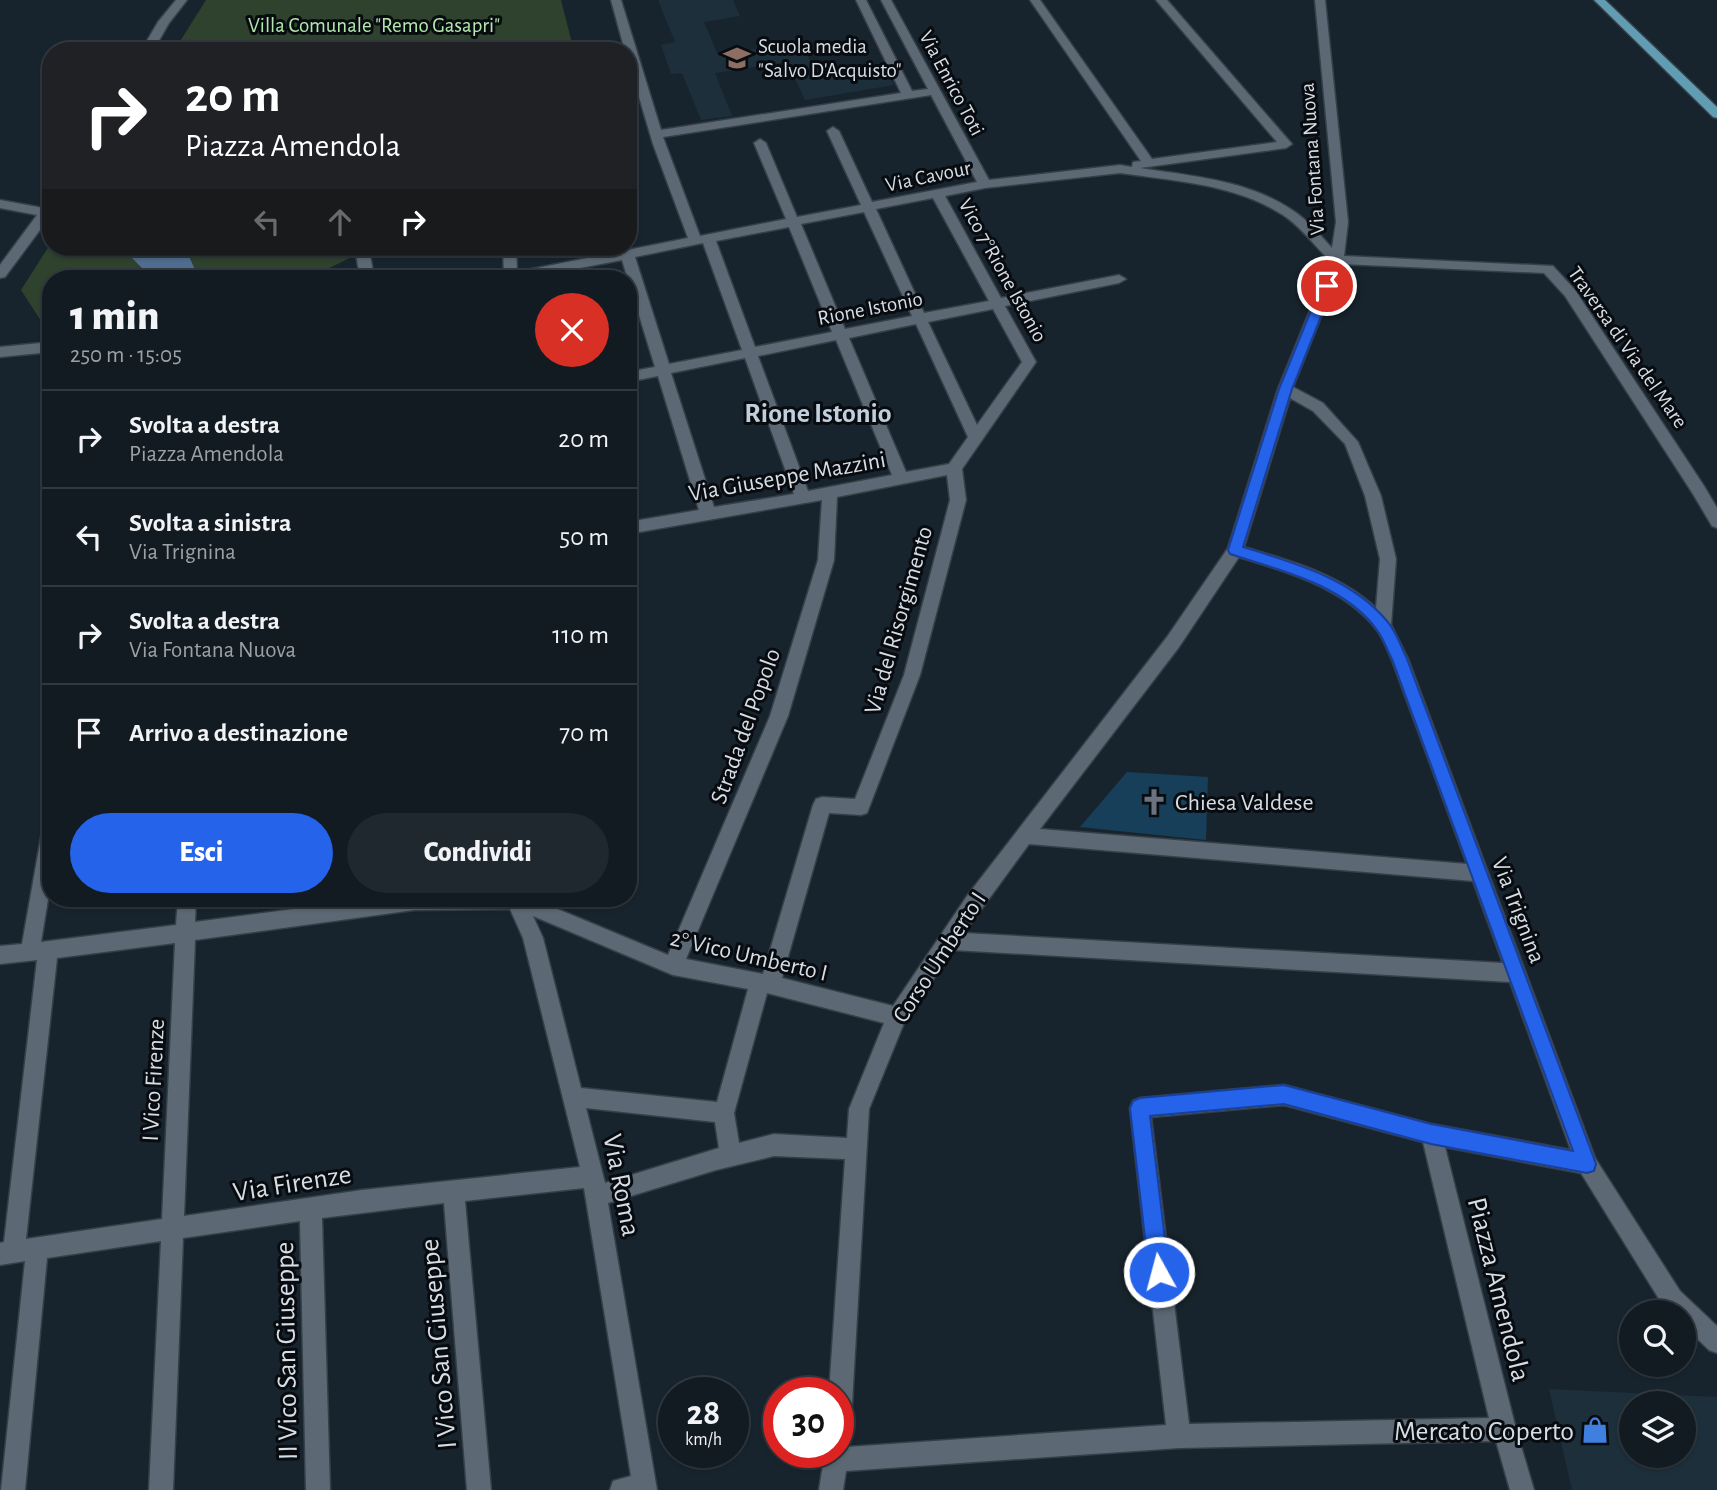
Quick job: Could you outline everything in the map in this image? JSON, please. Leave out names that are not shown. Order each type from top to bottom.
[{"type":"main road","points":[[1599,0],[1717,114]]},
{"type":"street","points":[[152,42],[182,0]]},
{"type":"street","points":[[617,0],[629,42]]},
{"type":"street","points":[[861,0],[908,95]]},
{"type":"street","name":"Via Enrico Toti","points":[[886,0],[985,184]]},
{"type":"street","points":[[1035,0],[1148,162]]},
{"type":"street","points":[[1120,169],[1148,162],[1286,144],[1161,0]]},
{"type":"street","name":"Via Fontana Nuova","points":[[1235,550],[1285,389],[1337,260],[1342,222],[1320,0]]},
{"type":"street","points":[[637,70],[657,139],[750,353],[803,498]]},
{"type":"street","points":[[657,139],[935,91]]},
{"type":"street","points":[[832,131],[976,439]]},
{"type":"street","points":[[760,143],[901,479]]},
{"type":"street","name":"Via Cavour","points":[[637,252],[985,184],[1120,169],[1219,184],[1260,198],[1289,213],[1337,260]]},
{"type":"street","name":"Vico 7°Rione Istonio","points":[[938,195],[1029,362],[954,468]]},
{"type":"street","points":[[0,204],[42,208]]},
{"type":"street","points":[[0,274],[42,217]]},
{"type":"street","name":"Via Cavour","points":[[565,270],[595,256]]},
{"type":"street","name":"Traversa di Via del Mare","points":[[1337,260],[1548,269],[1570,293],[1699,490],[1717,522]]},
{"type":"street","name":"Rione Istonio","points":[[637,375],[1119,279]]},
{"type":"street","points":[[637,285],[708,513]]},
{"type":"street","points":[[0,352],[42,348]]},
{"type":"street","points":[[1285,389],[1318,407],[1350,442],[1374,496],[1388,559],[1383,626]]},
{"type":"street","name":"Via Giuseppe Mazzini","points":[[637,525],[803,498],[954,468]]},
{"type":"street","name":"Via del Risorgimento","points":[[765,983],[822,805],[861,807],[912,675],[958,500],[954,468]]},
{"type":"street","name":"Strada del Popolo","points":[[673,966],[779,716],[826,560],[830,493]]},
{"type":"street","name":"Via Trignina","points":[[1235,550],[1301,571],[1349,594],[1383,626],[1400,659],[1587,1164],[1672,1299],[1717,1342]]},
{"type":"street","name":"Corso Umberto I","points":[[842,1377],[859,1109],[897,1017],[947,941],[1173,642],[1235,550]]},
{"type":"street","points":[[1024,836],[1479,873]]},
{"type":"street","points":[[7,1253],[43,907]]},
{"type":"street","name":"I Vico Firenze","points":[[161,1490],[187,907]]},
{"type":"street","points":[[0,955],[370,907]]},
{"type":"street","name":"Via Roma","points":[[519,907],[533,938],[595,1186],[637,1488]]},
{"type":"street","name":"2° Vico Umberto I","points":[[534,907],[673,966],[765,983],[897,1017]]},
{"type":"street","points":[[947,941],[1516,973]]},
{"type":"street","points":[[731,1155],[724,1113],[765,983]]},
{"type":"street","points":[[1179,1436],[1140,1108],[1284,1095],[1431,1134],[1587,1164]]},
{"type":"street","points":[[573,1097],[724,1113]]},
{"type":"street","name":"Piazza Amendola","points":[[1431,1134],[1504,1429],[1522,1490]]},
{"type":"street","name":"Via Firenze","points":[[7,1253],[362,1201],[595,1186],[774,1145],[856,1149]]},
{"type":"street","name":"I Vico San Giuseppe","points":[[454,1193],[479,1490]]},
{"type":"street","name":"II Vico San Giuseppe","points":[[312,1210],[318,1490]]},
{"type":"street","points":[[13,1490],[37,1249]]},
{"type":"street","points":[[854,1449],[1179,1436],[1504,1429]]},
{"type":"street","name":"Corso Umberto I","points":[[831,1490],[834,1468]]},
{"type":"shaded area","name":"Scuola media \"Salvo D'Acquisto\"","points":[[658,0],[733,0],[740,16],[704,22],[718,55],[801,42],[817,75],[882,64],[894,85],[805,100],[787,62],[715,73],[732,116],[701,120],[682,73],[671,74],[661,45],[675,42]]},
{"type":"shaded area","name":"Mercato Coperto","points":[[1549,1389],[1619,1392],[1619,1468],[1696,1468],[1696,1396],[1717,1397],[1717,1490],[1572,1490]]},
{"type":"green space","name":"Villa Comunale \"Remo Gasapri\"","points":[[206,0],[561,0],[572,42],[180,42]]},
{"type":"green space","points":[[43,256],[354,256],[325,270],[42,270],[42,322],[21,290]]},
{"type":"water","points":[[130,256],[189,256],[195,270],[144,270]]},
{"type":"building","name":"Chiesa Valdese","points":[[1127,772],[1208,777],[1206,840],[1080,827]]},
{"type":"place","name":"Scuola media \"Salvo D'Acquisto\"","points":[[737,58]]},
{"type":"place","name":"Chiesa Valdese","points":[[1154,802]]},
{"type":"place","name":"Mercato Coperto","points":[[1595,1430]]},
{"type":"district","name":"Rione Istonio","points":[[818,412]]},
{"type":"route","points":[[1159,1272],[1140,1108],[1284,1095],[1431,1134],[1587,1164],[1400,659],[1383,626],[1349,594],[1301,571],[1235,550],[1285,389],[1327,286]]}]
